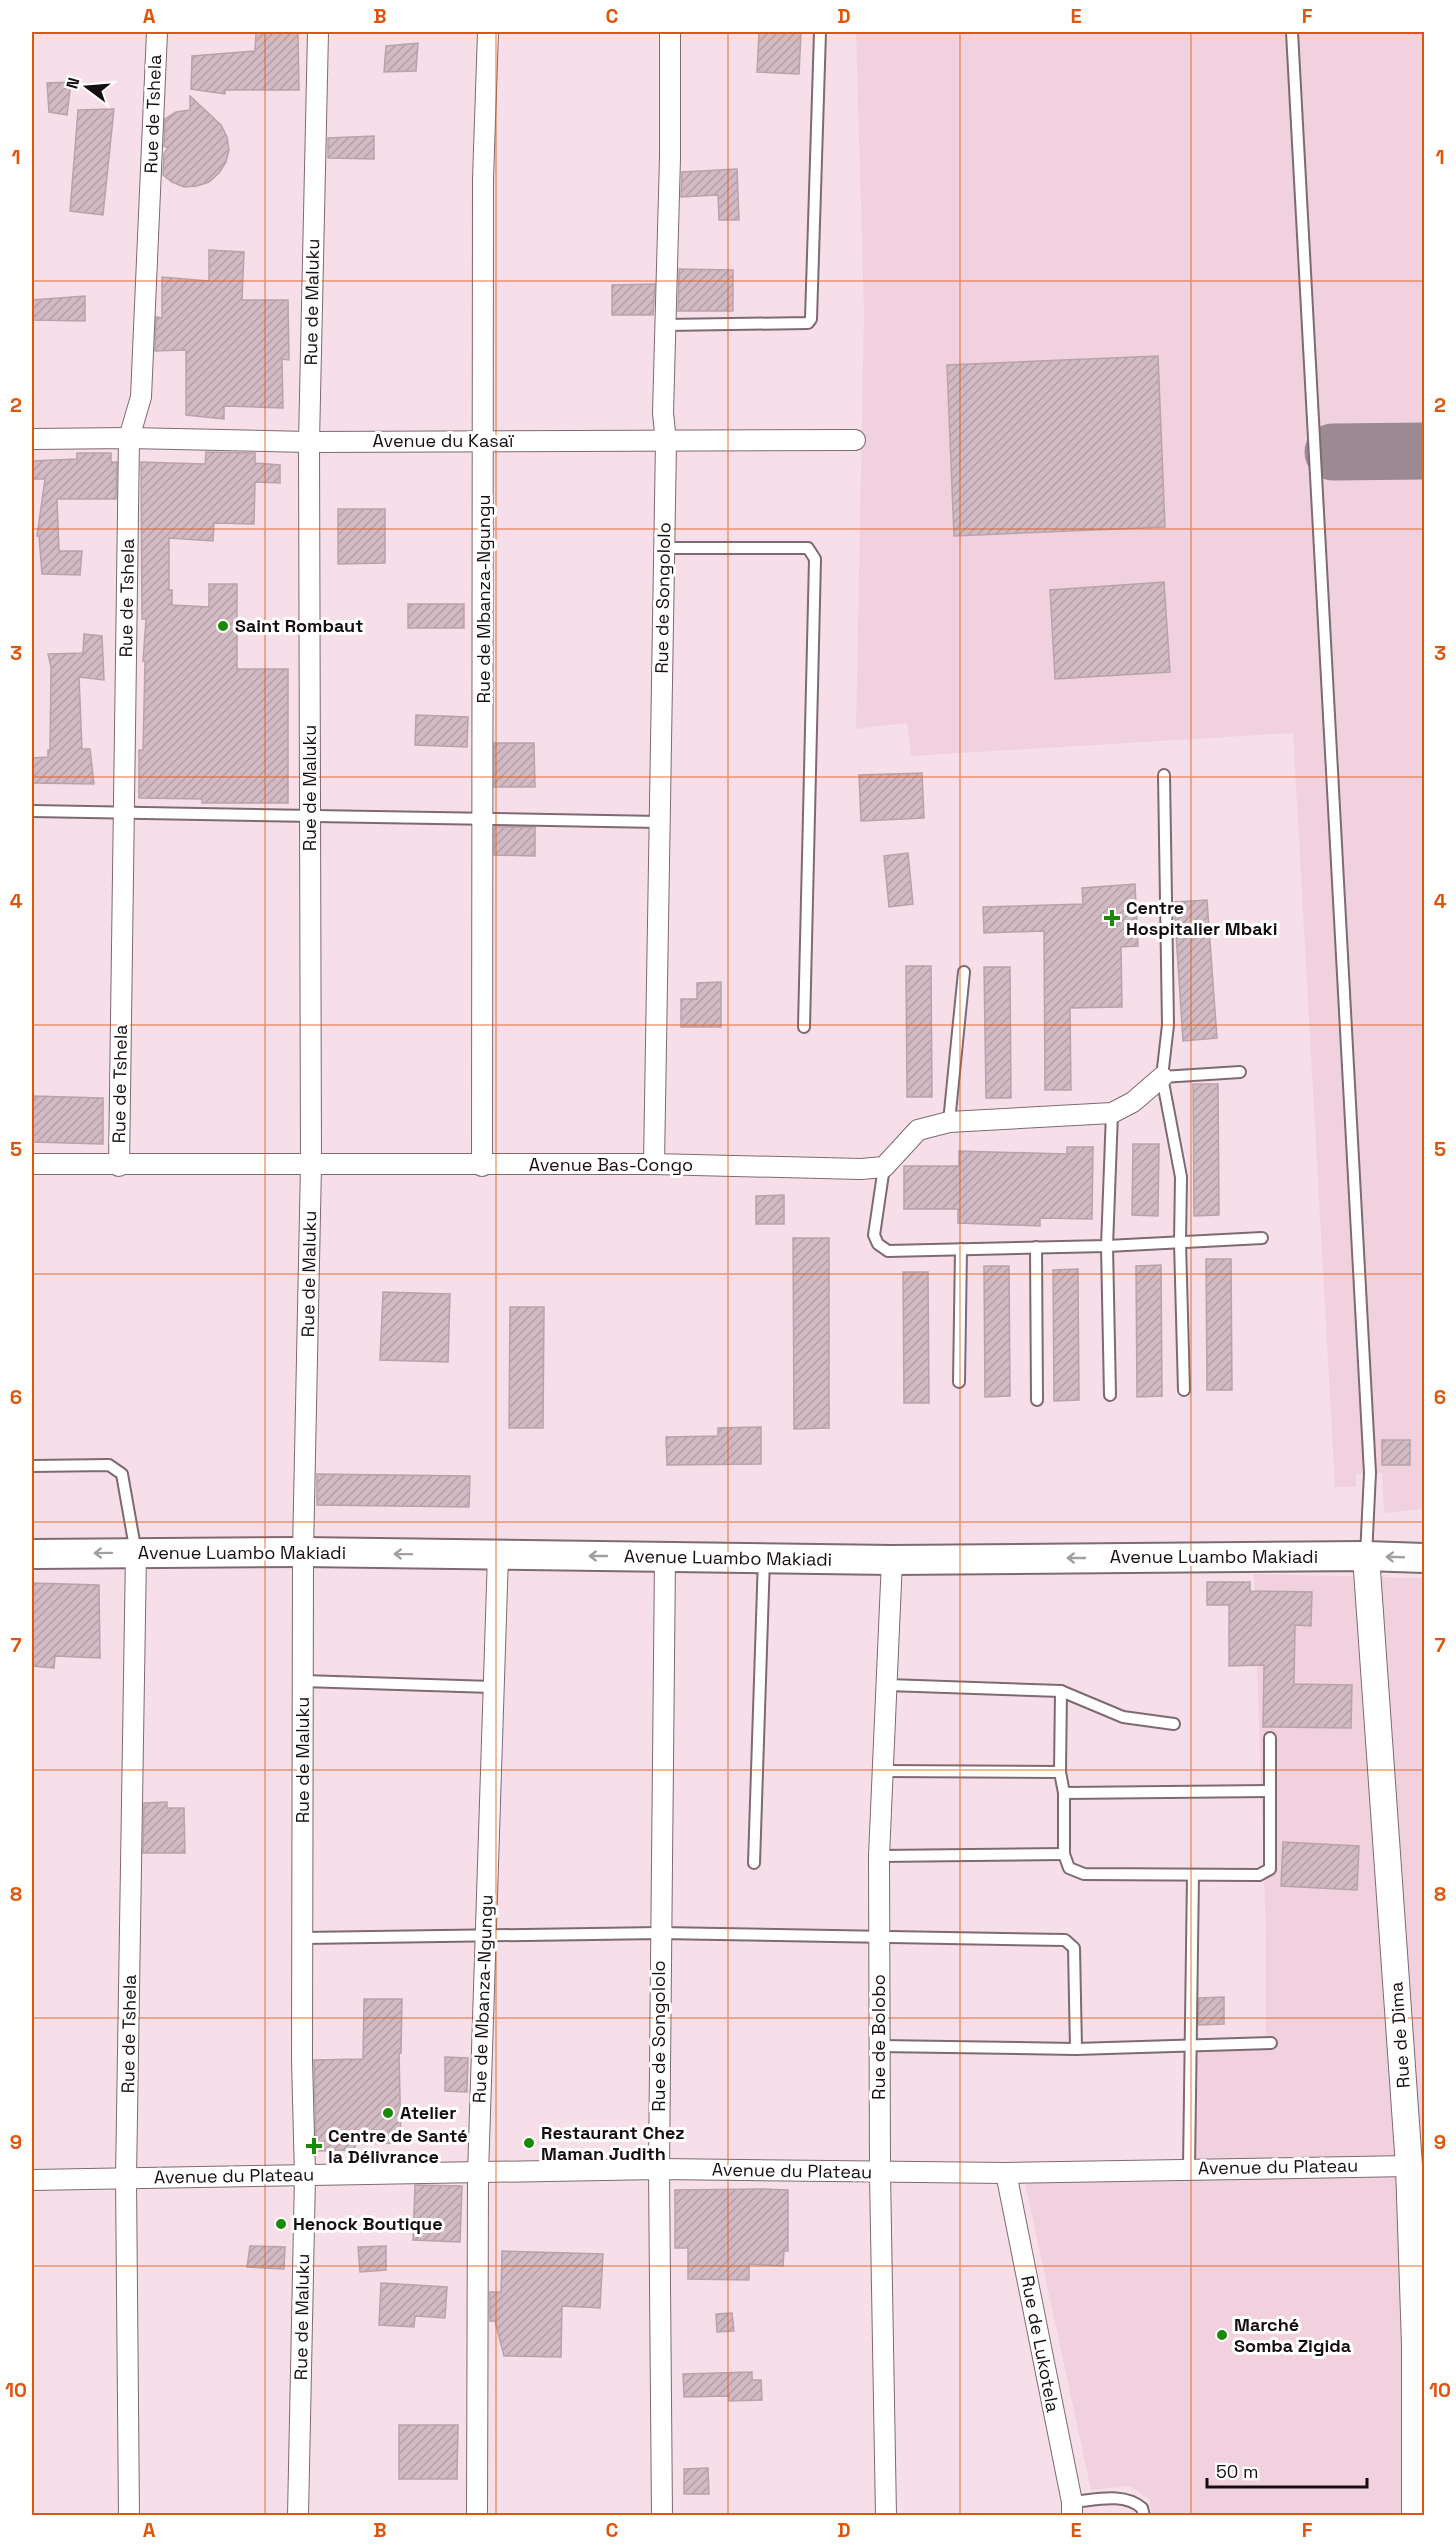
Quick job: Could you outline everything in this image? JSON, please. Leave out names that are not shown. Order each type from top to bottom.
[{"type":"main road","name":"Avenue Luambo Makiadi","points":[[32,1554],[303,1552],[892,1560],[1366,1556],[1425,1558]]},
{"type":"street","name":"Rue de Tshela","points":[[118,1166],[129,438],[141,397],[157,32]]},
{"type":"street","name":"Rue de Maluku","points":[[298,2516],[305,2176],[302,2060],[303,1552],[311,1165],[309,442],[318,32]]},
{"type":"street","name":"Rue de Mbanza-Ngungu","points":[[482,1166],[483,178],[488,32]]},
{"type":"street","name":"Rue de Songololo","points":[[654,1164],[670,32]]},
{"type":"street","name":"Avenue du Kasaï","points":[[32,439],[129,438],[309,442],[855,440]]},
{"type":"street","points":[[884,1167],[918,1130],[949,1122],[1112,1113],[1133,1102],[1162,1077]]},
{"type":"street","name":"Avenue Bas-Congo","points":[[32,1164],[118,1166],[654,1164],[861,1169],[884,1167]]},
{"type":"street","name":"Rue de Tshela","points":[[129,2516],[126,2178],[136,1553]]},
{"type":"street","name":"Rue de Mbanza-Ngungu","points":[[477,2516],[478,2174],[498,1555]]},
{"type":"street","name":"Rue de Dima","points":[[1366,1556],[1411,2153],[1420,2344],[1417,2516]]},
{"type":"street","name":"Rue de Songololo","points":[[662,2516],[659,2169],[665,1557]]},
{"type":"street","name":"Rue de Bolobo","points":[[886,2516],[880,2173],[879,1856],[892,1560]]},
{"type":"street","name":"Avenue du Plateau","points":[[32,2180],[478,2174],[659,2169],[1006,2173],[1189,2168],[1411,2153]]},
{"type":"street","name":"Rue de Lukotela","points":[[1006,2173],[1072,2509]]},
{"type":"lane","points":[[665,325],[787,324],[808,323],[811,319],[820,32]]},
{"type":"lane","points":[[1292,32],[1370,1473],[1366,1556]]},
{"type":"lane","points":[[664,548],[808,549],[814,559],[804,1028]]},
{"type":"lane","points":[[1164,775],[1168,1025],[1162,1077],[1181,1177],[1180,1242],[1184,1390]]},
{"type":"lane","points":[[32,812],[660,822]]},
{"type":"lane","points":[[949,1122],[964,972]]},
{"type":"lane","points":[[1162,1077],[1240,1072]]},
{"type":"lane","points":[[1110,1395],[1107,1246],[1112,1113]]},
{"type":"lane","points":[[884,1167],[874,1235],[879,1244],[888,1251],[1107,1246],[1262,1238]]},
{"type":"lane","points":[[1036,1247],[1037,1400]]},
{"type":"lane","points":[[958,1382],[961,1249]]},
{"type":"lane","points":[[32,1466],[109,1465],[122,1474],[136,1553]]},
{"type":"lane","points":[[754,1863],[764,1558]]},
{"type":"lane","points":[[303,1681],[492,1687]]},
{"type":"lane","points":[[888,1685],[1061,1691],[1123,1718],[1174,1724]]},
{"type":"lane","points":[[1061,1691],[1060,1772],[1064,1793],[1064,1854],[1070,1868],[1084,1874],[1259,1875],[1270,1869],[1270,1738]]},
{"type":"lane","points":[[882,1771],[1060,1772]]},
{"type":"lane","points":[[1064,1793],[1270,1791]]},
{"type":"lane","points":[[879,1856],[1064,1854]]},
{"type":"lane","points":[[1189,2168],[1192,1875]]},
{"type":"lane","points":[[303,1938],[660,1933],[1065,1940],[1074,1948],[1076,2049]]},
{"type":"lane","points":[[879,2046],[1076,2049],[1271,2043]]},
{"type":"lane","points":[[1072,2509],[1124,2499],[1136,2502],[1142,2508],[1144,2516]]},
{"type":"lane","points":[[1417,2516],[1425,2515]]},
{"type":"shaded area","points":[[856,32],[1424,32],[1424,1509],[1384,1513],[1382,1473],[1356,1474],[1356,1487],[1335,1487],[1293,733],[911,756],[907,723],[856,729],[864,313]]},
{"type":"shaded area","points":[[1254,1574],[1424,1578],[1424,2515],[1152,2515],[1150,2500],[1130,2486],[1091,2490],[1025,2183],[1190,2181],[1190,2045],[1266,2044],[1266,1937]]},
{"type":"building","points":[[256,32],[298,32],[299,90],[225,90],[225,94],[191,89],[192,56],[255,51]]},
{"type":"building","points":[[759,32],[801,33],[799,74],[757,72]]},
{"type":"building","points":[[418,43],[416,71],[384,72],[386,46]]},
{"type":"building","points":[[71,82],[67,115],[49,112],[47,83]]},
{"type":"building","points":[[190,96],[221,125],[227,137],[229,150],[226,162],[209,182],[184,187],[163,175],[164,153],[168,148],[164,146],[165,119],[176,112],[190,110]]},
{"type":"building","points":[[114,109],[103,215],[70,211],[78,110]]},
{"type":"building","points":[[374,136],[374,159],[328,158],[328,138]]},
{"type":"building","points":[[737,169],[739,220],[719,220],[718,195],[681,197],[682,172]]},
{"type":"building","points":[[209,250],[244,252],[242,300],[288,300],[289,360],[282,359],[283,408],[224,406],[224,419],[186,415],[186,350],[155,351],[156,317],[162,318],[162,277],[209,281]]},
{"type":"building","points":[[679,269],[733,270],[733,311],[678,311]]},
{"type":"building","points":[[655,284],[653,315],[612,315],[612,285]]},
{"type":"building","points":[[85,296],[85,321],[32,320],[32,300]]},
{"type":"building","points":[[1158,356],[1165,527],[954,536],[947,365]]},
{"type":"building","points":[[206,452],[255,453],[255,463],[280,465],[280,483],[255,482],[254,524],[214,523],[213,541],[169,538],[169,590],[172,590],[172,605],[209,607],[209,584],[237,584],[237,669],[288,669],[288,803],[202,803],[202,799],[139,798],[139,750],[143,750],[145,661],[143,661],[146,619],[142,619],[141,462],[205,464]]},
{"type":"building","points":[[77,453],[111,453],[111,462],[117,462],[116,499],[57,499],[59,551],[82,551],[80,575],[42,574],[39,536],[37,536],[45,479],[32,479],[32,461],[77,459]]},
{"type":"building","points":[[338,509],[385,509],[385,563],[338,564]]},
{"type":"building","points":[[1164,582],[1170,672],[1055,679],[1050,590]]},
{"type":"building","points":[[408,604],[464,604],[464,628],[408,628]]},
{"type":"building","points":[[84,634],[102,636],[104,680],[79,677],[82,749],[90,749],[94,784],[32,783],[32,758],[48,757],[48,750],[50,750],[51,667],[48,654],[83,653]]},
{"type":"building","points":[[416,715],[468,717],[467,747],[415,745]]},
{"type":"building","points":[[494,743],[534,743],[535,787],[494,787]]},
{"type":"building","points":[[922,773],[924,818],[861,821],[859,775]]},
{"type":"building","points":[[494,827],[535,827],[535,856],[494,855]]},
{"type":"building","points":[[908,853],[913,904],[889,907],[884,856]]},
{"type":"building","points":[[1135,884],[1138,946],[1121,947],[1122,1007],[1070,1008],[1071,1090],[1045,1090],[1044,931],[984,933],[983,907],[1083,904],[1082,888]]},
{"type":"building","points":[[1207,900],[1217,1038],[1183,1041],[1174,902]]},
{"type":"building","points":[[906,966],[931,966],[932,1097],[907,1097]]},
{"type":"building","points":[[984,967],[1010,967],[1011,1098],[986,1098]]},
{"type":"building","points":[[721,982],[721,1027],[681,1027],[681,999],[697,999],[697,983]]},
{"type":"building","points":[[1193,1084],[1218,1084],[1219,1215],[1194,1216]]},
{"type":"building","points":[[32,1096],[103,1098],[103,1144],[32,1142]]},
{"type":"building","points":[[1133,1144],[1159,1144],[1158,1216],[1132,1215]]},
{"type":"building","points":[[1067,1147],[1093,1147],[1092,1219],[1040,1218],[1040,1226],[958,1223],[958,1209],[904,1209],[904,1166],[959,1166],[959,1151],[1067,1154]]},
{"type":"building","points":[[784,1195],[784,1224],[756,1224],[756,1196]]},
{"type":"building","points":[[793,1238],[829,1238],[829,1428],[794,1429]]},
{"type":"building","points":[[1206,1259],[1231,1259],[1232,1390],[1207,1390]]},
{"type":"building","points":[[1161,1265],[1162,1396],[1137,1397],[1136,1266]]},
{"type":"building","points":[[984,1266],[1009,1266],[1010,1396],[985,1397]]},
{"type":"building","points":[[1078,1269],[1079,1400],[1054,1401],[1053,1270]]},
{"type":"building","points":[[903,1272],[928,1272],[929,1403],[904,1403]]},
{"type":"building","points":[[383,1292],[450,1294],[448,1362],[380,1360]]},
{"type":"building","points":[[510,1307],[544,1307],[543,1428],[509,1428]]},
{"type":"building","points":[[761,1427],[761,1464],[667,1465],[666,1437],[718,1436],[718,1428]]},
{"type":"building","points":[[1382,1440],[1410,1440],[1410,1465],[1382,1465]]},
{"type":"building","points":[[317,1474],[470,1476],[469,1507],[317,1505]]},
{"type":"building","points":[[1207,1582],[1250,1582],[1250,1591],[1312,1592],[1311,1626],[1295,1625],[1294,1684],[1352,1685],[1351,1728],[1263,1727],[1264,1665],[1229,1666],[1229,1605],[1207,1605]]},
{"type":"building","points":[[32,1583],[99,1585],[100,1658],[55,1656],[54,1668],[32,1666]]},
{"type":"building","points":[[167,1802],[167,1808],[184,1808],[185,1853],[143,1853],[144,1803]]},
{"type":"building","points":[[1283,1842],[1359,1846],[1357,1890],[1281,1886]]},
{"type":"building","points":[[1224,1997],[1224,2024],[1198,2025],[1199,1998]]},
{"type":"building","points":[[364,1999],[402,1999],[401,2053],[399,2053],[401,2143],[355,2144],[355,2150],[316,2151],[314,2060],[363,2059]]},
{"type":"building","points":[[445,2057],[468,2058],[467,2092],[445,2091]]},
{"type":"building","points":[[415,2185],[462,2186],[460,2242],[413,2240]]},
{"type":"building","points":[[675,2190],[788,2190],[788,2251],[784,2251],[783,2266],[749,2264],[749,2280],[688,2279],[688,2248],[675,2248]]},
{"type":"building","points":[[250,2246],[285,2247],[284,2269],[247,2267]]},
{"type":"building","points":[[386,2246],[386,2270],[360,2272],[358,2247]]},
{"type":"building","points":[[502,2251],[603,2254],[600,2308],[562,2306],[561,2357],[504,2356],[495,2321],[490,2321],[490,2292],[501,2292]]},
{"type":"building","points":[[381,2283],[447,2287],[445,2318],[415,2316],[414,2327],[379,2325]]},
{"type":"building","points":[[732,2313],[734,2331],[717,2332],[716,2314]]},
{"type":"building","points":[[752,2372],[752,2380],[761,2380],[762,2400],[729,2401],[729,2396],[684,2397],[683,2374]]},
{"type":"building","points":[[399,2425],[458,2425],[457,2479],[399,2479]]},
{"type":"building","points":[[708,2468],[709,2494],[684,2494],[684,2469]]},
{"type":"taxiway","points":[[1333,452],[1424,451]]},
{"type":"place","name":"Saint Rombaut","points":[[223,626]]},
{"type":"place","name":"Centre Hospitalier Mbaki","points":[[1112,918]]},
{"type":"place","name":"Atelier","points":[[388,2113]]},
{"type":"place","name":"Restaurant Chez Maman Judith","points":[[529,2143]]},
{"type":"place","name":"Centre de Santé la Délivrance","points":[[314,2146]]},
{"type":"place","name":"Henock Boutique","points":[[281,2224]]},
{"type":"place","name":"Marché Somba Zigida","points":[[1222,2335]]}]
